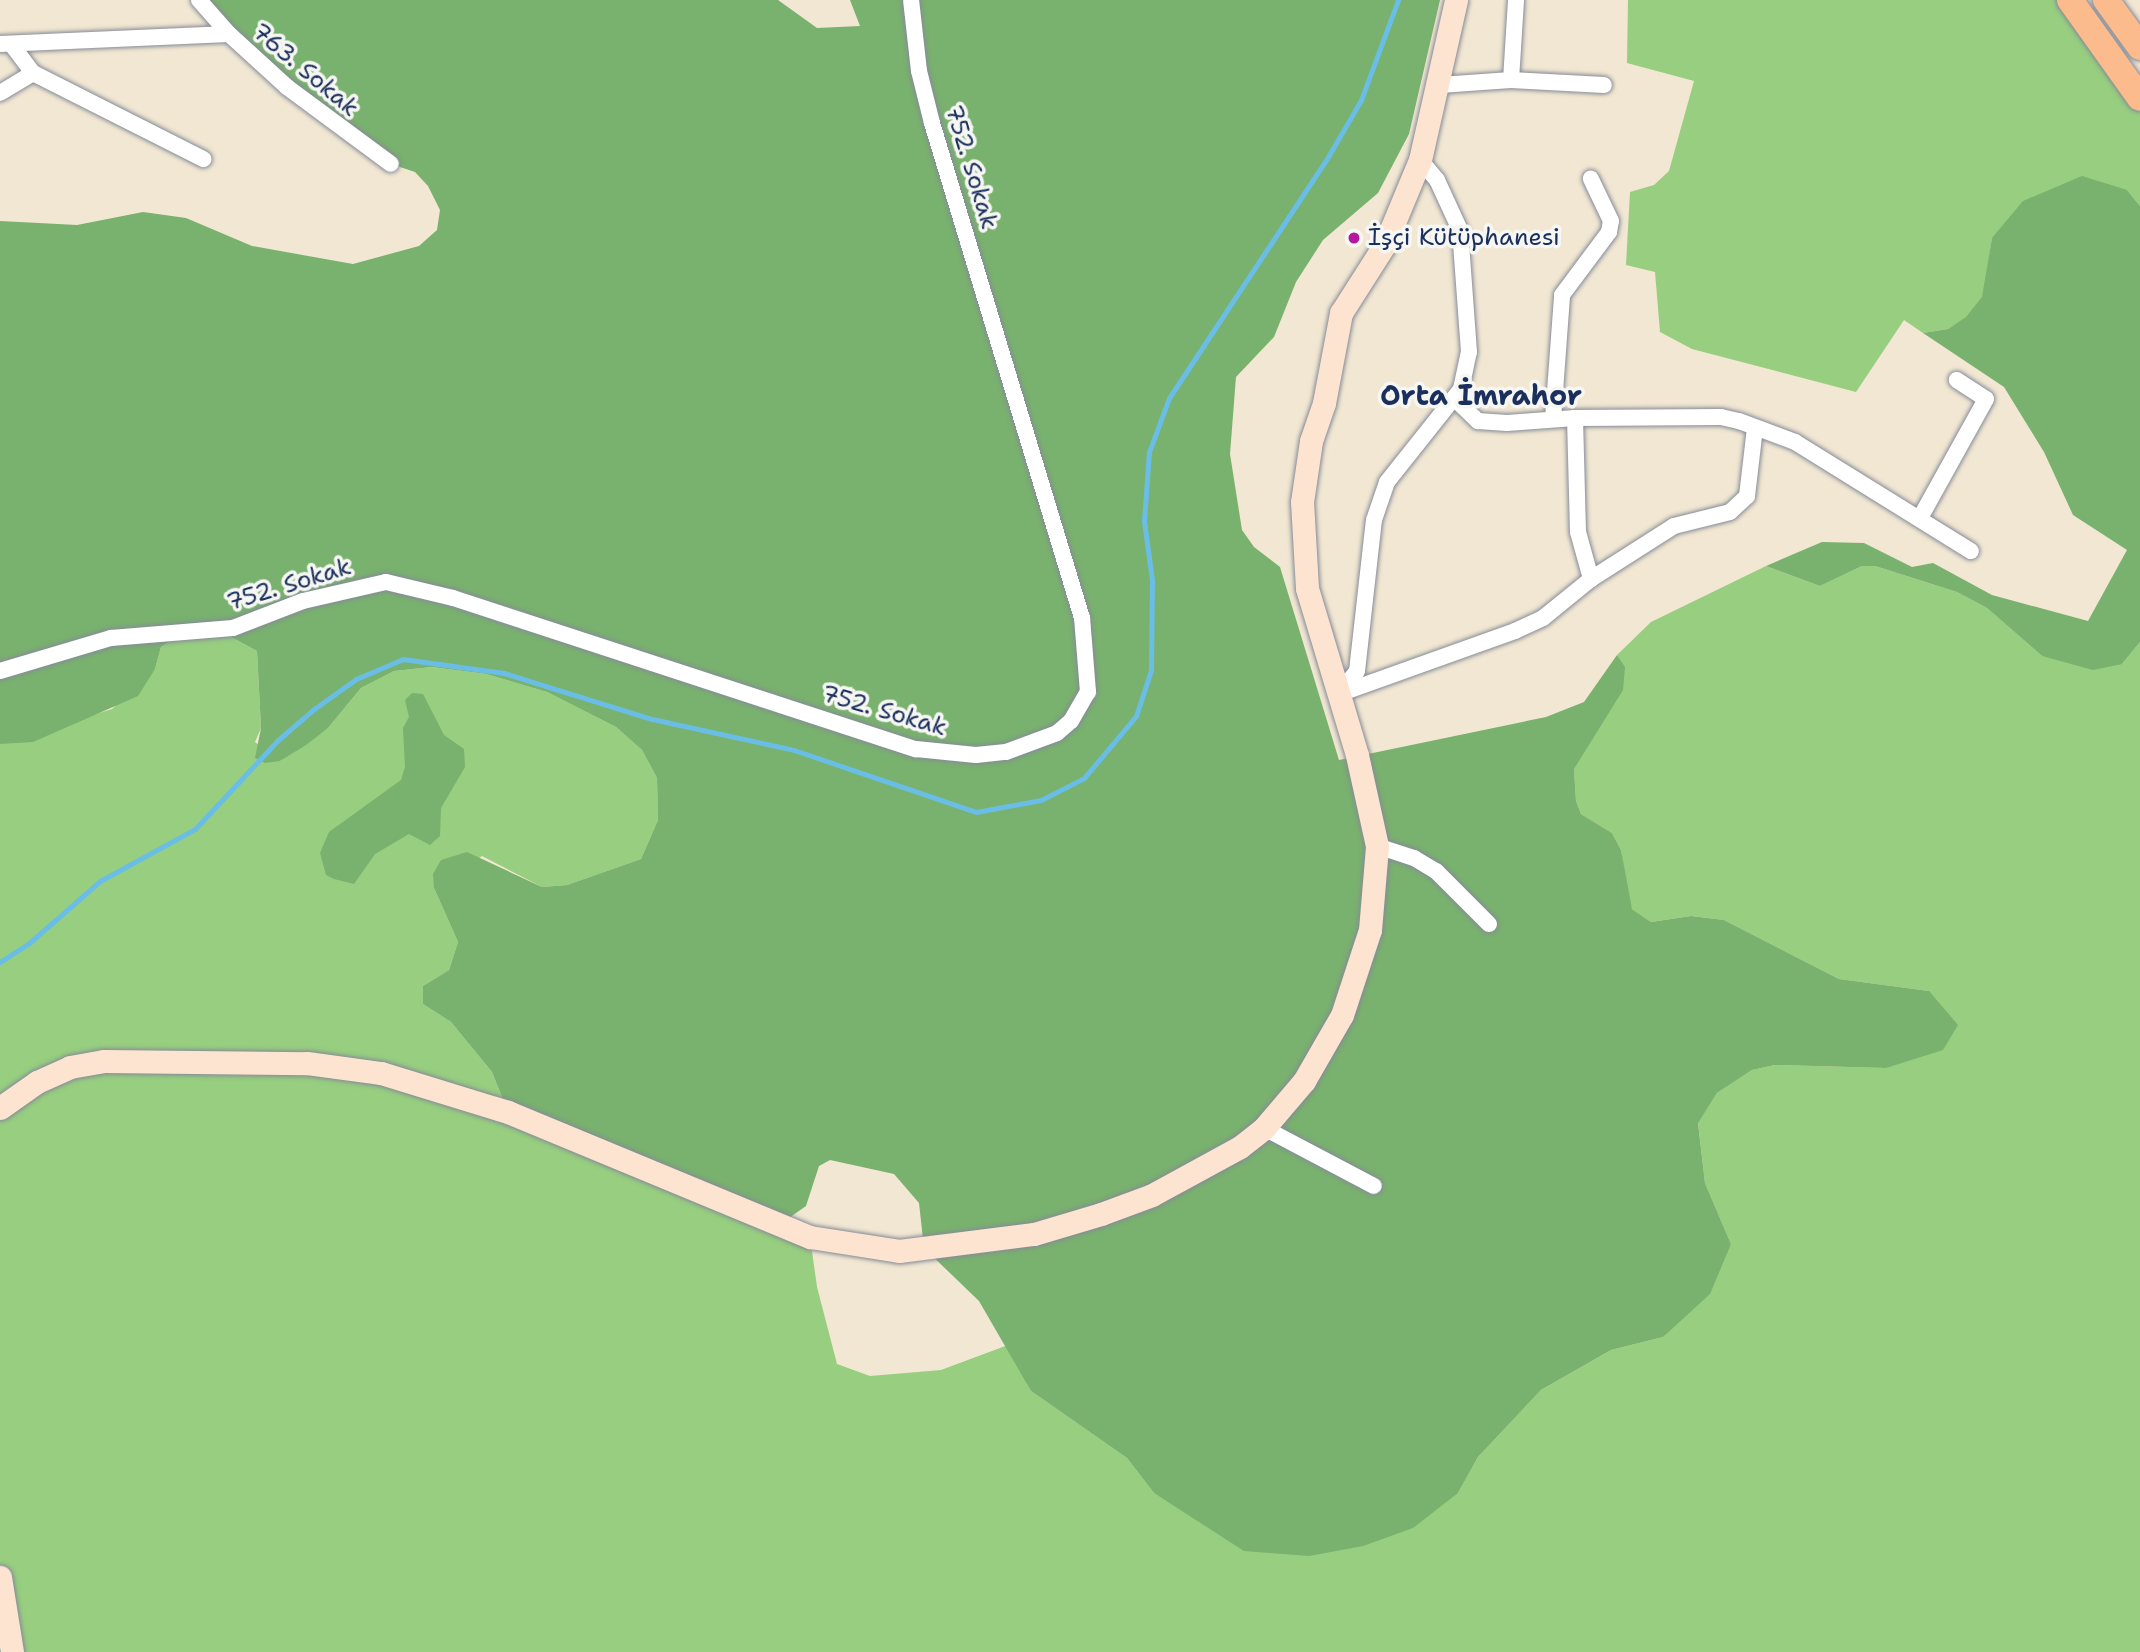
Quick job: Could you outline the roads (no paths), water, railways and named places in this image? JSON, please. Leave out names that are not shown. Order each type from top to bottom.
[{"type":"main road","points":[[2070,0],[2140,98]]},
{"type":"main road","points":[[2106,0],[2140,47]]},
{"type":"street","name":"763. Sokak","points":[[199,0],[229,34],[287,88],[391,164]]},
{"type":"street","name":"752. Sokak","points":[[0,671],[111,638],[233,628],[303,601],[386,582],[453,598],[916,749],[976,755],[1006,752],[1057,733],[1071,722],[1088,692],[1082,618],[932,123],[919,71],[911,0]]},
{"type":"street","points":[[0,1108],[37,1082],[70,1067],[104,1061],[307,1063],[382,1073],[508,1112],[810,1237],[899,1251],[1034,1234],[1101,1214],[1152,1195],[1209,1166],[1264,1128],[1304,1081],[1342,1015],[1370,930],[1377,846],[1368,796],[1307,588],[1302,502],[1311,441],[1324,403],[1341,313],[1385,244],[1420,160],[1440,85],[1456,0]]},
{"type":"street","points":[[1511,80],[1516,0]]},
{"type":"street","points":[[6,45],[229,34]]},
{"type":"street","points":[[6,45],[33,73],[202,159]]},
{"type":"street","points":[[0,93],[33,73]]},
{"type":"street","points":[[1440,85],[1511,80],[1604,85]]},
{"type":"street","points":[[1339,694],[1357,671],[1374,520],[1387,482],[1455,399],[1461,389],[1469,352],[1460,230],[1437,180],[1420,160]]},
{"type":"street","points":[[1553,419],[1562,295],[1609,232],[1611,222],[1591,180]]},
{"type":"street","points":[[1920,518],[1986,399],[1957,380]]},
{"type":"street","points":[[1455,399],[1478,421],[1721,417],[1795,442],[1971,551]]},
{"type":"street","points":[[1574,418],[1578,532],[1591,579]]},
{"type":"street","points":[[1339,694],[1515,631],[1569,600],[1591,579],[1674,526],[1741,505],[1747,496],[1755,428]]},
{"type":"street","points":[[1377,846],[1414,858],[1436,872],[1489,924]]},
{"type":"street","points":[[1264,1128],[1374,1186]]},
{"type":"street","points":[[0,1577],[12,1652]]},
{"type":"waterway","points":[[0,962],[28,944],[100,881],[195,829],[278,740],[314,709],[356,679],[403,659],[504,673],[652,719],[794,750],[976,812],[1041,800],[1084,778],[1136,716],[1151,670],[1152,580],[1144,521],[1149,452],[1169,398],[1329,155],[1361,100],[1398,0]]},
{"type":"place","name":"İşçi Kütüphanesi","points":[[1354,238]]},
{"type":"district","name":"Orta İmrahor","points":[[1481,395]]}]
